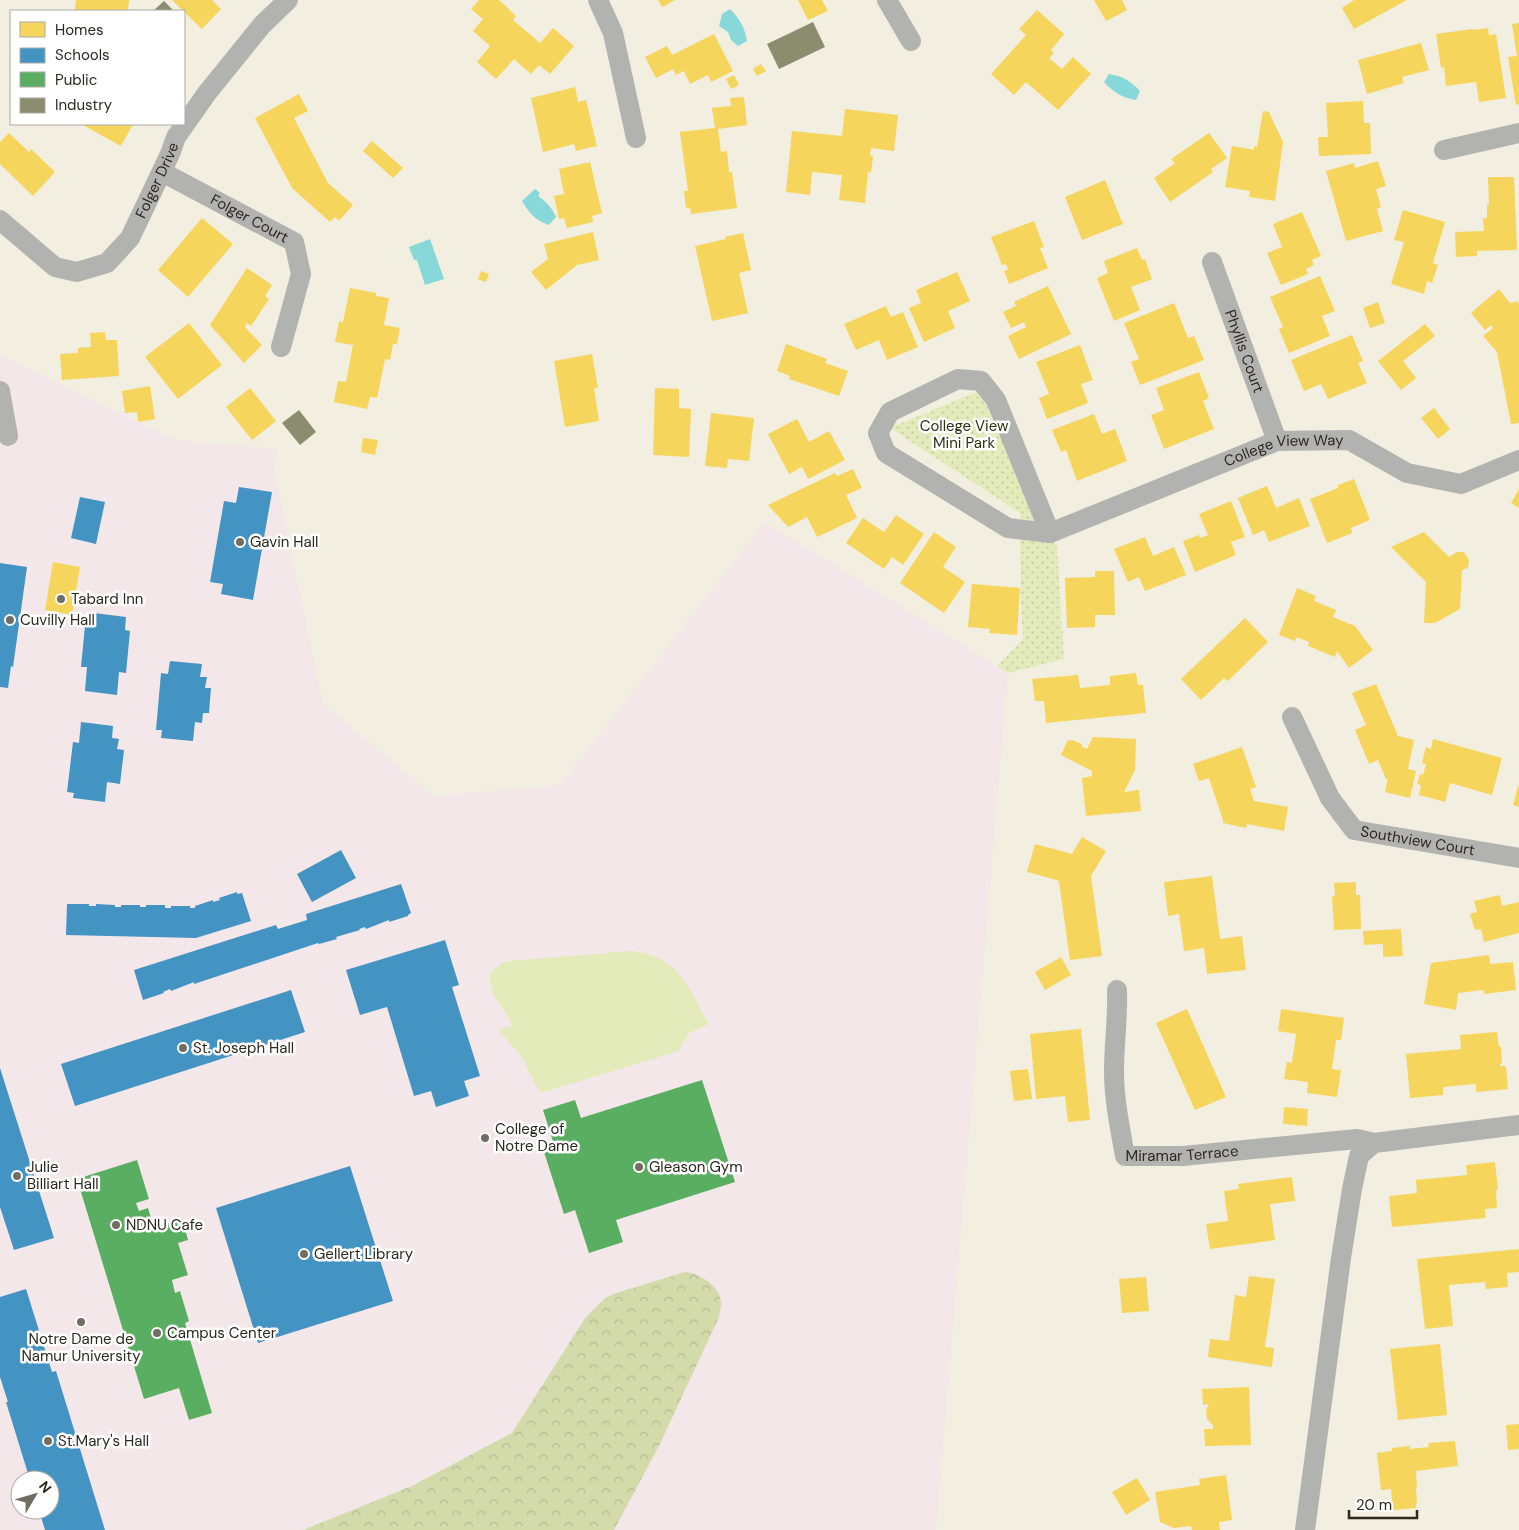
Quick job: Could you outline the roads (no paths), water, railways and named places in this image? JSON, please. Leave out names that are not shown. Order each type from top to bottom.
[{"type":"street","name":"Folger Drive","points":[[185,124],[207,93],[262,25],[288,0]]},
{"type":"street","points":[[598,0],[613,32],[636,138]]},
{"type":"street","points":[[887,0],[911,42]]},
{"type":"street","name":"Folger Drive","points":[[0,220],[55,267],[77,272],[108,263],[130,238],[162,172],[176,137],[184,125]]},
{"type":"street","points":[[1444,150],[1519,133]]},
{"type":"street","name":"Folger Court","points":[[162,172],[294,242],[301,274],[281,347]]},
{"type":"street","name":"Phyllis Court","points":[[1212,262],[1277,441]]},
{"type":"street","points":[[958,379],[980,381],[996,400],[1050,534],[1008,528],[886,452],[878,433],[890,412],[958,379]]},
{"type":"street","points":[[0,390],[8,436]]},
{"type":"street","name":"College View Way","points":[[1050,534],[1277,441],[1349,440],[1407,473],[1461,484],[1519,460]]},
{"type":"street","name":"Southview Court","points":[[1292,717],[1330,798],[1354,830],[1519,858]]},
{"type":"street","name":"Miramar Terrace","points":[[1117,990],[1118,1014],[1114,1071],[1116,1110],[1125,1156],[1183,1156],[1357,1139],[1374,1143],[1519,1125]]},
{"type":"street","points":[[1305,1530],[1352,1188],[1359,1156],[1374,1143]]},
{"type":"water","points":[[730,9],[742,24],[746,36],[747,41],[738,46],[731,40],[728,32],[719,26],[722,14]]},
{"type":"water","points":[[1109,74],[1118,76],[1137,87],[1140,91],[1136,100],[1122,96],[1107,86],[1104,82]]},
{"type":"water","points":[[535,189],[540,193],[538,196],[549,205],[556,217],[549,225],[533,216],[522,201]]},
{"type":"water","points":[[430,239],[444,279],[425,285],[417,260],[414,260],[409,247]]},
{"type":"place","name":"Gavin Hall","points":[[240,542]]},
{"type":"place","name":"Tabard Inn","points":[[61,599]]},
{"type":"place","name":"Cuvilly Hall","points":[[10,620]]},
{"type":"place","name":"St. Joseph Hall","points":[[183,1048]]},
{"type":"place","name":"College of Notre Dame","points":[[485,1138]]},
{"type":"place","name":"Gleason Gym","points":[[639,1167]]},
{"type":"place","name":"Julie Billiart Hall","points":[[17,1176]]},
{"type":"place","name":"NDNU Cafe","points":[[116,1225]]},
{"type":"place","name":"Gellert Library","points":[[304,1254]]},
{"type":"place","name":"Notre Dame de Namur University","points":[[81,1322]]},
{"type":"place","name":"Campus Center","points":[[157,1333]]},
{"type":"place","name":"St.Mary's Hall","points":[[48,1441]]},
{"type":"park label","name":"College View Mini Park","points":[[964,434]]}]
